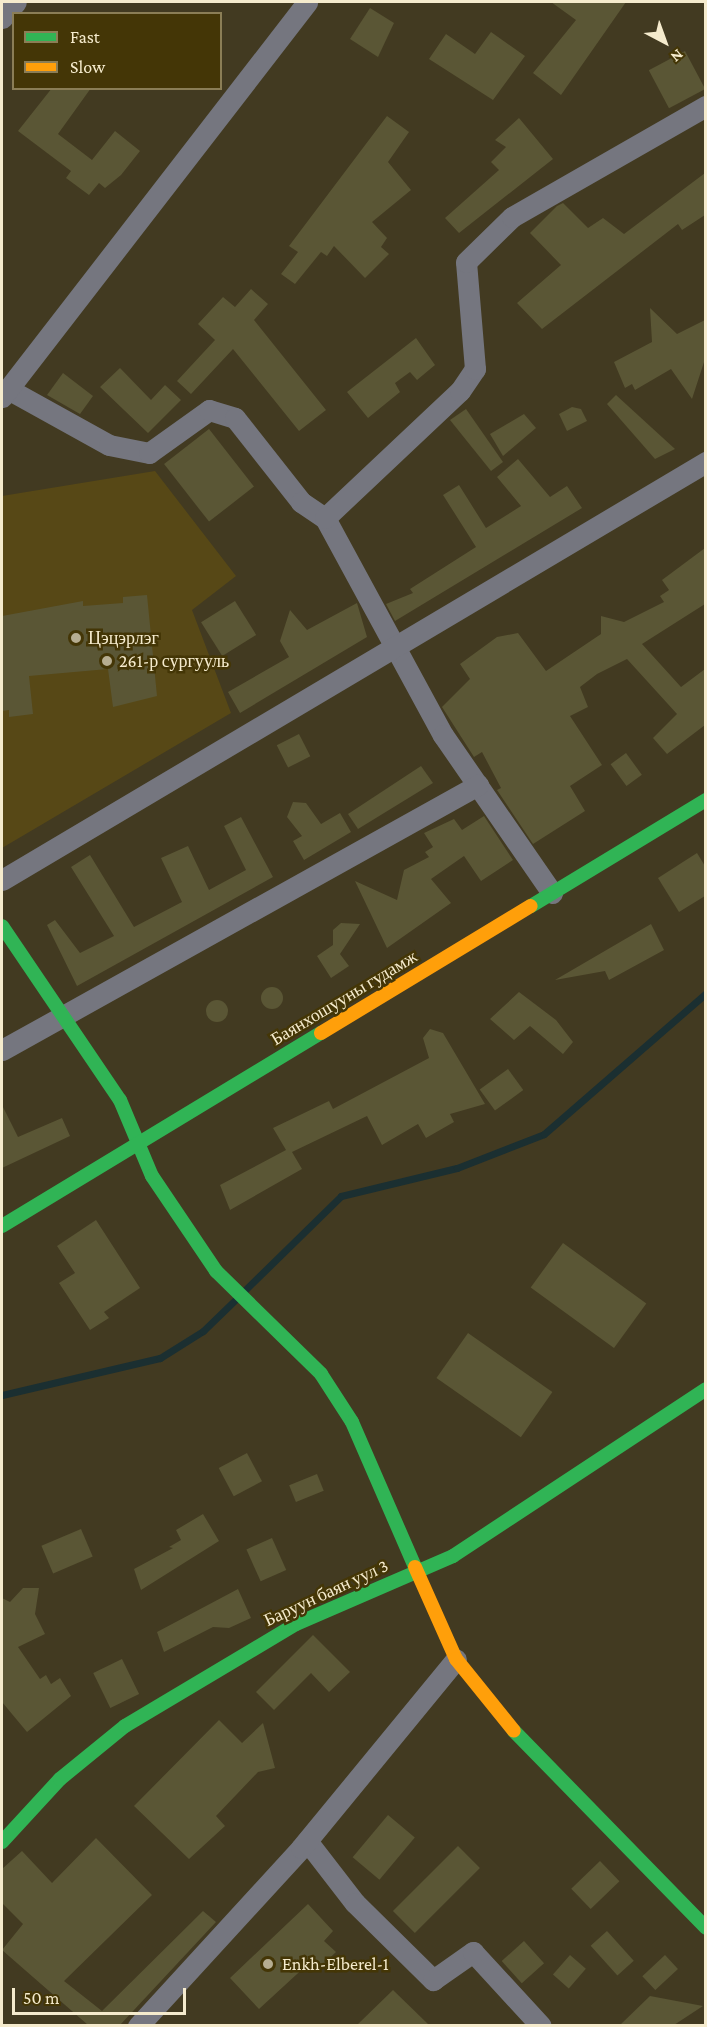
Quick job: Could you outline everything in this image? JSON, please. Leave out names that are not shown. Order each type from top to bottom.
[{"type":"street","points":[[2,18],[16,2]]},
{"type":"street","points":[[307,2],[5,393],[110,446],[149,453],[209,410],[226,412],[301,502],[325,518],[443,735],[552,893]]},
{"type":"street","points":[[325,518],[460,391],[475,369],[466,262],[512,217],[705,106]]},
{"type":"street","points":[[2,880],[398,649],[705,462]]},
{"type":"street","points":[[2,1050],[478,785]]},
{"type":"street","name":"Баянхошууны гудамж","points":[[2,1226],[705,800]]},
{"type":"street","points":[[2,926],[120,1100],[152,1176],[216,1270],[321,1374],[352,1422],[379,1475],[413,1572],[453,1556],[531,1508],[705,1389]]},
{"type":"street","name":"Баруун баян уул 3","points":[[2,1842],[60,1779],[125,1726],[296,1624],[413,1572],[456,1659],[494,1710],[705,1928]]},
{"type":"street","points":[[138,2025],[307,1840],[456,1659]]},
{"type":"street","points":[[307,1840],[355,1903],[433,1980],[473,1952],[541,2025]]},
{"type":"shaded area","name":"261-р сургууль","points":[[155,471],[236,576],[192,610],[231,713],[2,848],[2,496]]},
{"type":"building","points":[[551,2],[626,2],[561,95],[533,73],[576,20]]},
{"type":"building","points":[[370,8],[394,23],[378,57],[350,39]]},
{"type":"building","points":[[491,32],[525,56],[493,100],[429,59],[446,34],[475,54]]},
{"type":"building","points":[[685,51],[705,89],[669,108],[649,70]]},
{"type":"building","points":[[50,90],[90,90],[58,134],[92,160],[115,131],[140,151],[121,175],[105,188],[99,183],[89,195],[66,178],[71,171],[18,131]]},
{"type":"building","points":[[387,116],[409,132],[388,162],[411,190],[372,222],[387,238],[381,247],[389,254],[365,278],[334,246],[327,256],[321,252],[295,284],[281,274],[298,252],[289,246]]},
{"type":"building","points":[[519,118],[553,159],[459,233],[445,218],[499,170],[491,162],[506,147],[495,140]]},
{"type":"building","points":[[705,173],[705,215],[682,230],[678,224],[542,329],[517,303],[561,265],[530,233],[557,206],[563,203],[588,228],[603,218],[624,234]]},
{"type":"building","points":[[251,289],[268,304],[254,320],[326,410],[299,431],[233,349],[191,394],[177,381],[215,340],[198,324],[223,297],[235,307]]},
{"type":"building","points":[[650,308],[677,334],[705,320],[705,359],[692,399],[671,369],[635,390],[632,384],[625,388],[614,362],[652,342]]},
{"type":"building","points":[[416,338],[435,365],[417,380],[410,372],[395,383],[400,392],[368,418],[347,392]]},
{"type":"building","points":[[120,368],[151,400],[165,385],[181,400],[148,433],[100,387]]},
{"type":"building","points":[[63,373],[93,396],[80,414],[47,395]]},
{"type":"building","points":[[616,395],[675,449],[655,459],[607,404]]},
{"type":"building","points":[[572,407],[581,409],[587,421],[567,431],[559,414]]},
{"type":"building","points":[[466,409],[503,462],[491,471],[450,420]]},
{"type":"building","points":[[524,414],[536,428],[503,456],[490,434]]},
{"type":"building","points":[[209,429],[254,487],[209,522],[164,464]]},
{"type":"building","points":[[518,459],[550,497],[567,486],[582,508],[395,621],[386,604],[413,593],[410,589],[476,547],[443,495],[459,485],[486,528],[521,506],[497,477]]},
{"type":"building","points":[[705,548],[705,604],[642,644],[681,687],[705,669],[705,725],[667,754],[653,738],[677,714],[627,659],[597,674],[580,687],[588,707],[570,716],[602,765],[570,786],[585,811],[533,844],[497,790],[501,788],[482,752],[474,757],[442,707],[470,679],[460,664],[497,637],[518,633],[546,671],[601,634],[601,616],[624,622],[664,602],[660,596],[669,590],[662,580]]},
{"type":"building","name":"Цэцэрлэг","points":[[147,595],[157,696],[113,707],[108,669],[29,676],[33,714],[9,717],[9,710],[2,711],[2,616],[83,601],[83,606],[123,603],[123,597]]},
{"type":"building","points":[[235,601],[256,635],[222,656],[201,622]]},
{"type":"building","points":[[357,603],[367,637],[240,713],[228,692],[289,657],[280,641],[290,610],[307,630]]},
{"type":"building","points":[[299,734],[310,756],[288,768],[277,745]]},
{"type":"building","points":[[626,753],[642,775],[626,786],[611,764]]},
{"type":"building","points":[[421,766],[433,783],[358,829],[348,814]]},
{"type":"building","points":[[293,802],[306,803],[321,824],[340,813],[351,832],[304,860],[293,841],[302,836],[287,817]]},
{"type":"building","points":[[484,816],[513,860],[481,881],[464,856],[431,879],[451,903],[387,948],[355,881],[397,900],[404,870],[429,857],[425,852],[433,847],[424,833],[454,819],[462,830]]},
{"type":"building","points":[[241,817],[273,877],[77,986],[47,925],[55,920],[80,953],[114,936],[71,867],[90,855],[134,927],[182,902],[161,858],[188,846],[209,890],[246,870],[224,826]]},
{"type":"building","points":[[697,853],[705,866],[705,896],[679,912],[658,878]]},
{"type":"building","points":[[341,923],[360,924],[340,954],[349,966],[331,978],[317,956],[333,945],[333,930]]},
{"type":"building","points":[[651,924],[664,950],[609,980],[605,971],[555,980]]},
{"type":"building","points":[[272,987],[280,990],[283,998],[280,1006],[272,1009],[264,1006],[261,998],[264,990]]},
{"type":"building","points":[[519,992],[556,1020],[573,1042],[563,1054],[530,1026],[514,1040],[490,1019]]},
{"type":"building","points":[[217,1000],[225,1003],[228,1011],[225,1019],[217,1022],[209,1019],[206,1011],[209,1003]]},
{"type":"building","points":[[430,1029],[443,1033],[485,1104],[450,1114],[454,1122],[426,1138],[418,1124],[382,1145],[367,1116],[292,1152],[302,1169],[230,1210],[220,1185],[286,1150],[273,1128],[329,1101],[333,1109],[429,1058],[423,1038]]},
{"type":"building","points":[[508,1069],[523,1090],[495,1111],[480,1090]]},
{"type":"building","points":[[2,1105],[18,1137],[62,1118],[70,1136],[2,1168]]},
{"type":"building","points":[[96,1220],[140,1288],[104,1312],[109,1318],[90,1330],[59,1283],[75,1273],[57,1246]]},
{"type":"building","points":[[563,1243],[646,1304],[614,1348],[531,1287]]},
{"type":"building","points":[[468,1333],[552,1392],[521,1437],[436,1378]]},
{"type":"building","points":[[247,1453],[262,1481],[234,1496],[219,1468]]},
{"type":"building","points":[[317,1474],[324,1491],[296,1502],[289,1485]]},
{"type":"building","points":[[203,1514],[219,1541],[141,1590],[134,1569],[173,1548],[169,1547],[181,1540],[176,1530]]},
{"type":"building","points":[[81,1529],[93,1557],[53,1573],[41,1546]]},
{"type":"building","points":[[272,1538],[286,1570],[261,1581],[246,1549]]},
{"type":"building","points":[[23,1588],[39,1588],[35,1614],[45,1634],[18,1647],[40,1679],[46,1675],[51,1684],[60,1678],[71,1696],[27,1732],[2,1702],[2,1598],[10,1602]]},
{"type":"building","points":[[238,1589],[251,1618],[229,1628],[213,1627],[164,1652],[157,1632]]},
{"type":"building","points":[[313,1635],[350,1672],[329,1692],[311,1673],[274,1710],[256,1692]]},
{"type":"building","points":[[122,1659],[139,1694],[110,1708],[93,1673]]},
{"type":"building","points":[[219,1720],[242,1743],[263,1723],[275,1768],[258,1772],[216,1816],[225,1826],[189,1859],[134,1806]]},
{"type":"building","points":[[388,1815],[415,1837],[379,1880],[353,1857]]},
{"type":"building","points":[[96,1838],[152,1895],[64,1981],[102,2011],[203,1911],[216,1922],[120,2025],[88,2025],[2,1950],[23,1924],[2,1903],[2,1869],[22,1851],[52,1883]]},
{"type":"building","points":[[458,1846],[480,1868],[415,1933],[393,1911]]},
{"type":"building","points":[[600,1861],[619,1881],[591,1909],[571,1889]]},
{"type":"building","points":[[308,1904],[333,1931],[324,1941],[336,1952],[316,1971],[309,1963],[259,2009],[230,1978]]},
{"type":"building","points":[[607,1931],[634,1961],[617,1975],[591,1946]]},
{"type":"building","points":[[524,1941],[544,1963],[522,1983],[502,1961]]},
{"type":"building","points":[[570,1955],[586,1969],[569,1988],[553,1975]]},
{"type":"building","points":[[665,1955],[678,1969],[655,1990],[642,1976]]},
{"type":"building","points":[[393,1990],[429,2025],[357,2025]]},
{"type":"building","points":[[650,1996],[703,2006],[674,2025],[620,2025]]},
{"type":"waterway","points":[[245,1290],[341,1196],[457,1168],[544,1134],[706,993]]},
{"type":"waterway","points":[[2,1395],[160,1358],[203,1331],[235,1300]]},
{"type":"traffic: fast","points":[[531,906],[706,800]]},
{"type":"traffic: fast","points":[[2,926],[120,1100],[152,1176],[216,1271],[321,1374],[352,1422],[415,1567]]},
{"type":"traffic: fast","points":[[2,1226],[321,1033]]},
{"type":"traffic: fast","points":[[2,1842],[60,1779],[125,1726],[296,1624],[453,1556],[706,1389]]},
{"type":"traffic: fast","points":[[514,1731],[706,1928]]},
{"type":"traffic: slow","points":[[321,1033],[531,906]]},
{"type":"traffic: slow","points":[[415,1567],[456,1659],[514,1731]]},
{"type":"place","name":"Цэцэрлэг","points":[[76,638]]},
{"type":"place","name":"261-р сургууль","points":[[107,661]]},
{"type":"place","name":"Enkh-Elberel-1","points":[[268,1964]]}]
